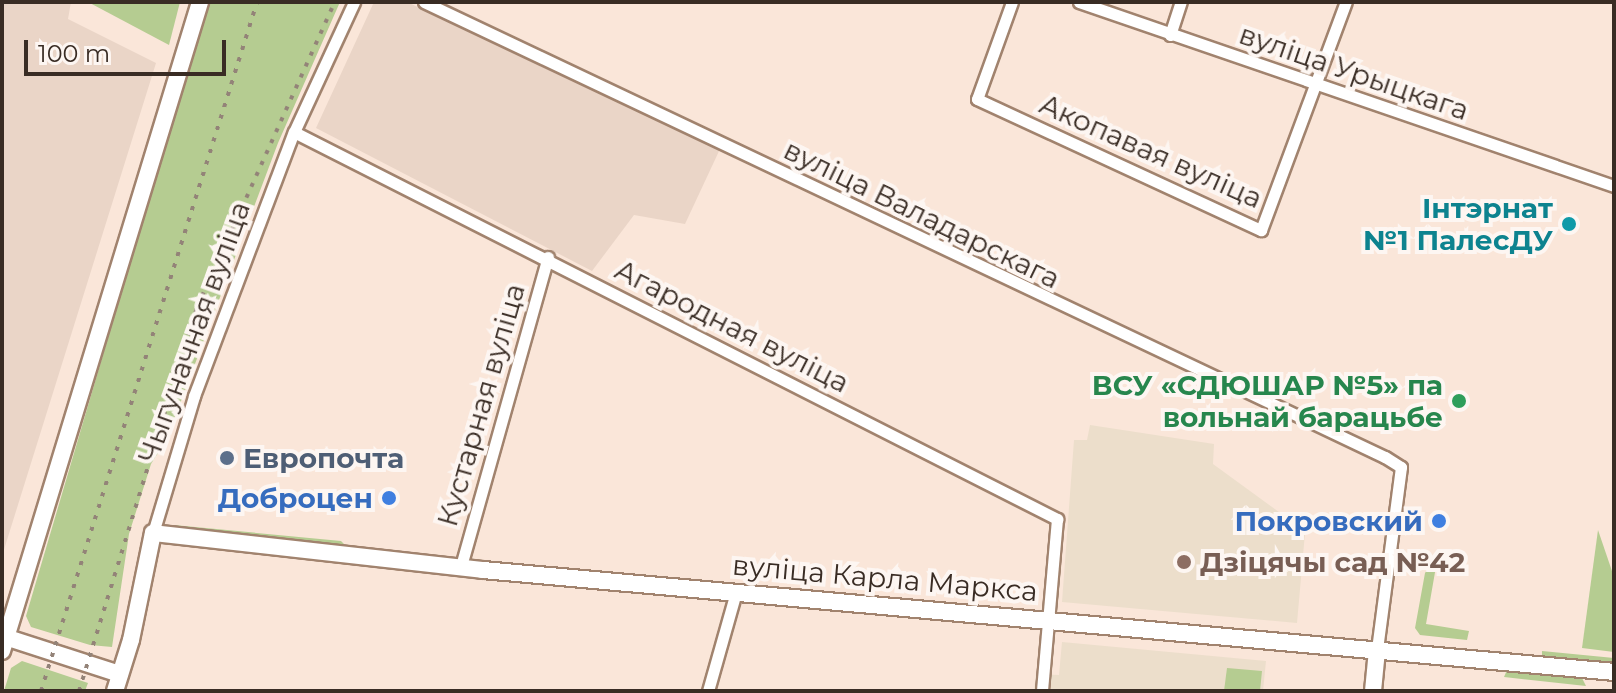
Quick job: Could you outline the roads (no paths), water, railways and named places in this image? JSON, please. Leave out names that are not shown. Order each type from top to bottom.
[{"type":"main road","points":[[120,674],[3,641],[200,2]]},
{"type":"main road","name":"вуліца Карла Маркса","points":[[153,533],[461,566],[1614,672]]},
{"type":"main road","name":"Чыгуначная вуліца","points":[[115,691],[153,533]]},
{"type":"main road","points":[[1373,691],[1377,650]]},
{"type":"street","name":"Чыгуначная вуліца","points":[[153,533],[194,396],[294,132],[354,2]]},
{"type":"street","name":"вуліца Валадарскага","points":[[424,2],[1401,467],[1377,650]]},
{"type":"street","name":"Акопавая вуліца","points":[[1012,2],[977,99],[1261,230],[1318,86]]},
{"type":"street","name":"вуліца Урыцкага","points":[[1079,2],[1614,186]]},
{"type":"street","points":[[1170,35],[1181,2]]},
{"type":"street","points":[[1318,86],[1346,2]]},
{"type":"street","name":"Агародная вуліца","points":[[294,132],[548,257],[1057,519],[1049,619]]},
{"type":"street","name":"Кустарная вуліца","points":[[461,566],[548,257]]},
{"type":"street","points":[[708,691],[736,592]]},
{"type":"street","points":[[1042,691],[1049,619]]},
{"type":"railway","points":[[41,691],[257,2]]},
{"type":"railway","points":[[79,691],[197,307],[335,2]]},
{"type":"place","name":"Інтэрнат №1 ПалесДУ","points":[[1569,224]]},
{"type":"place","name":"ВСУ «СДЮШАР №5» па вольнай барацьбе","points":[[1459,401]]},
{"type":"place","name":"Европочта","points":[[227,458]]},
{"type":"place","name":"Доброцен","points":[[389,498]]},
{"type":"place","name":"Покровский","points":[[1439,521]]},
{"type":"place","name":"Дзіцячы сад №42","points":[[1184,562]]}]
